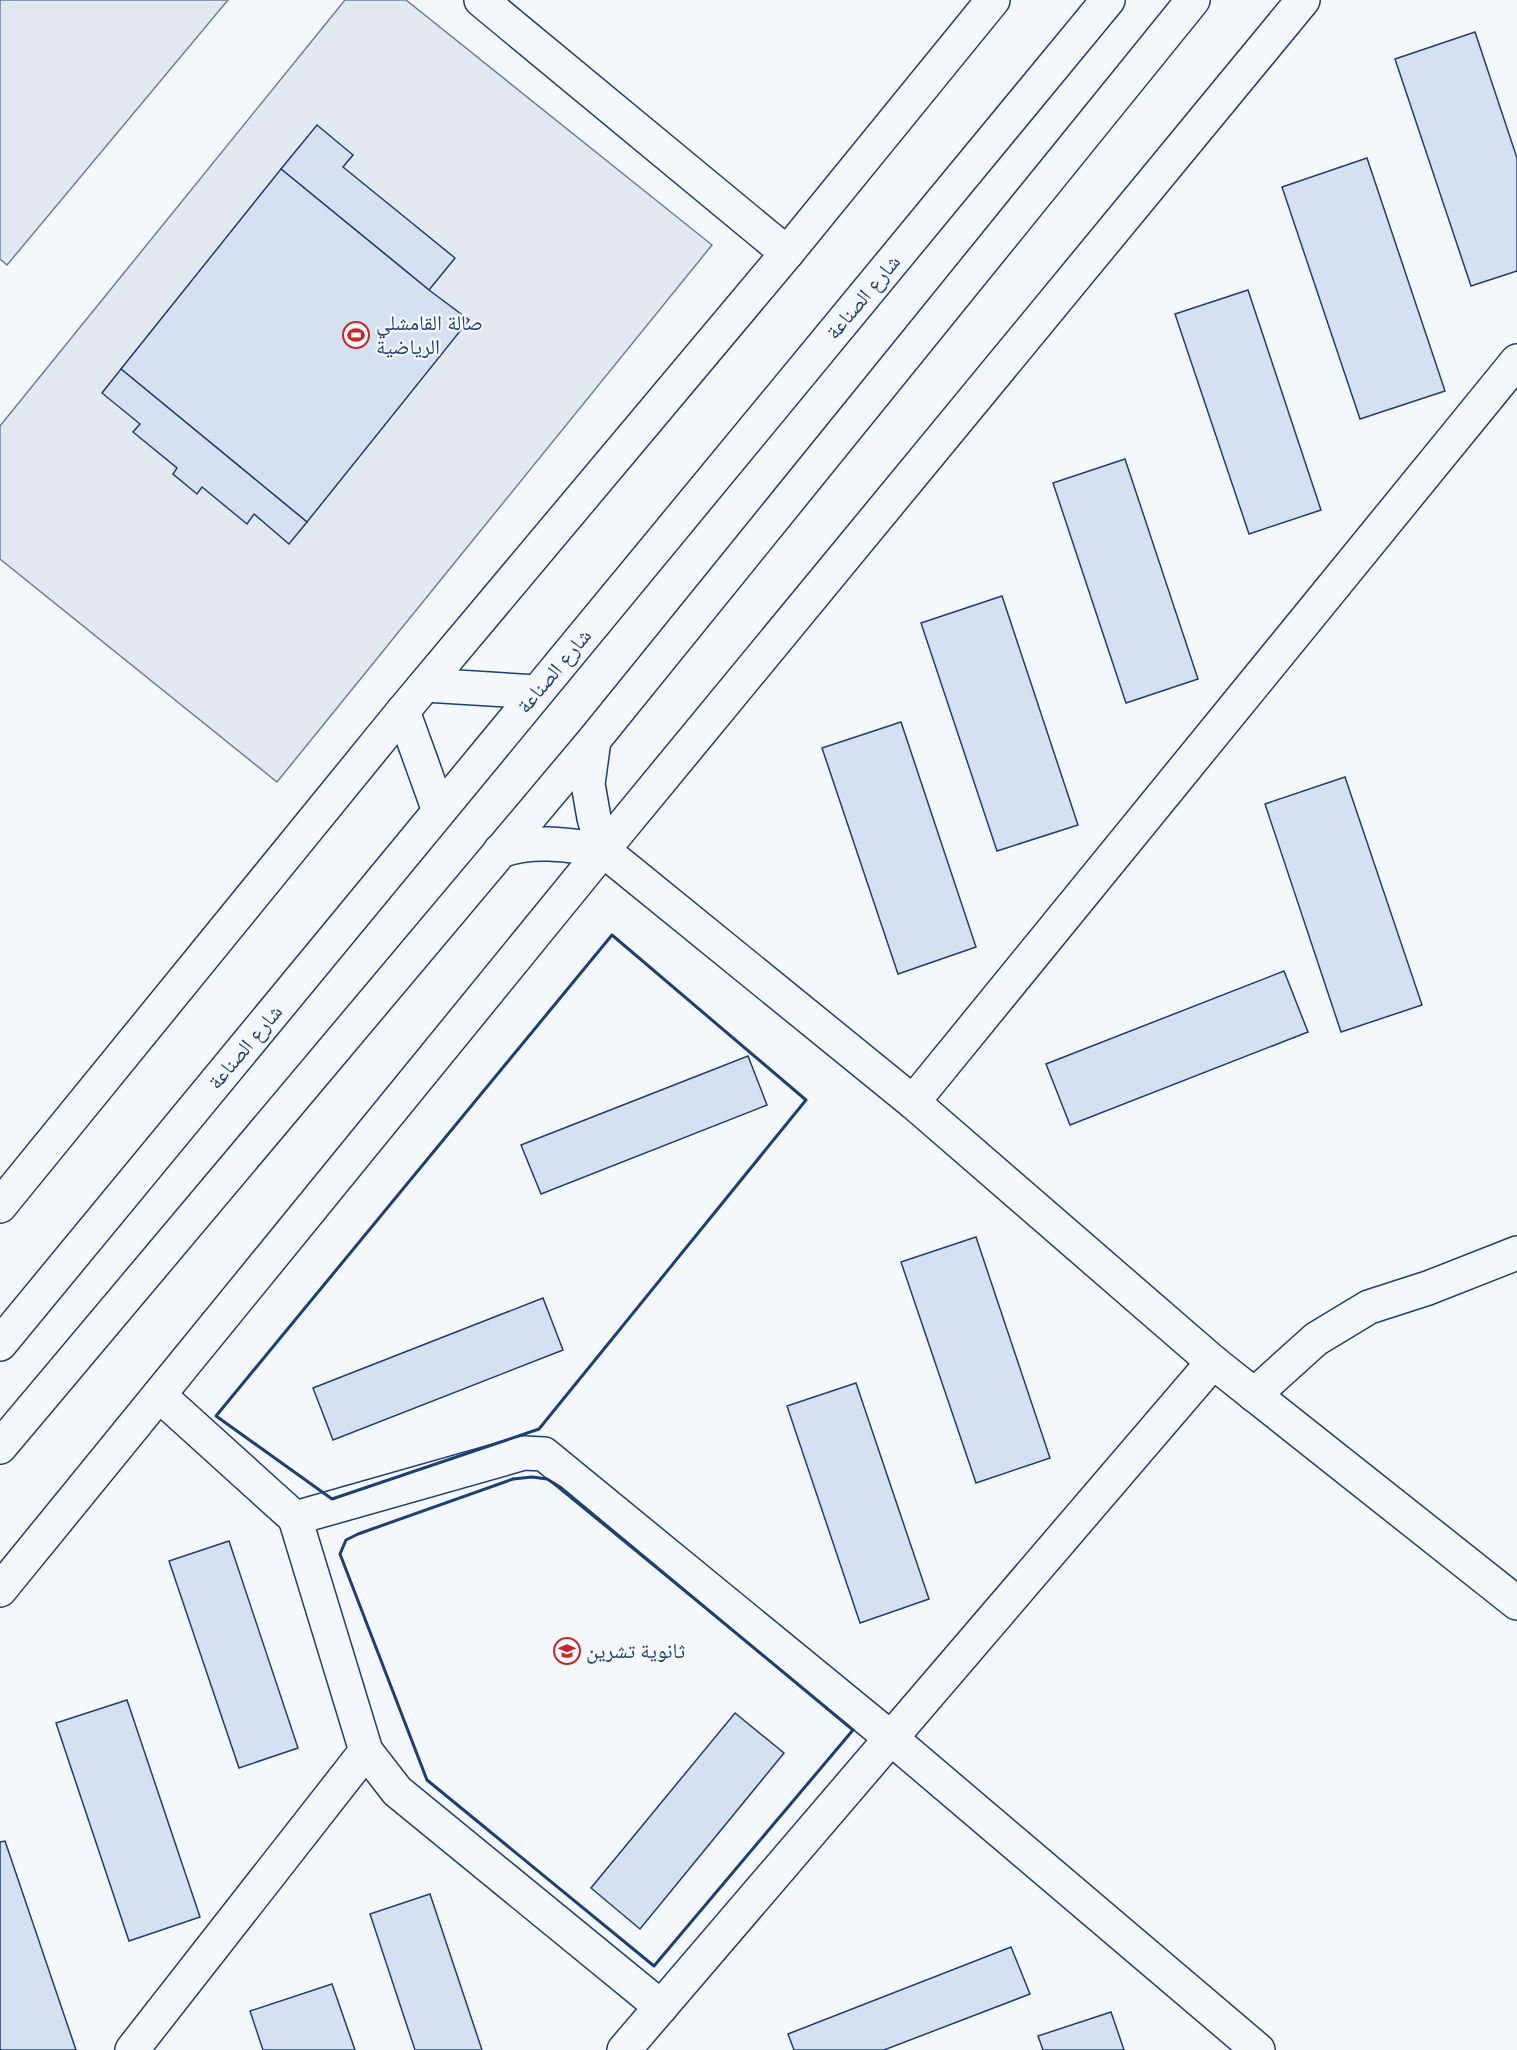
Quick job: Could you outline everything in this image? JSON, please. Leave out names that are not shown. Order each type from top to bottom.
[{"type":"street","points":[[481,0],[787,253]]},
{"type":"street","points":[[0,1206],[403,711],[787,253],[993,0]]},
{"type":"street","name":"شارع الصناعة","points":[[0,1344],[1108,0]]},
{"type":"street","points":[[0,1447],[594,740],[1193,0]]},
{"type":"street","points":[[0,1590],[603,850],[1303,0]]},
{"type":"street","points":[[913,1102],[1517,361]]},
{"type":"street","points":[[425,685],[537,692]]},
{"type":"street","points":[[403,711],[439,812]]},
{"type":"street","points":[[594,740],[588,784],[603,850]]},
{"type":"street","points":[[500,851],[517,845],[545,844],[603,850],[913,1102],[1213,1362],[1517,1604]]},
{"type":"street","points":[[1254,1395],[1316,1339],[1369,1307],[1428,1288],[1517,1253]]},
{"type":"street","points":[[624,2050],[1213,1362]]},
{"type":"street","points":[[159,1395],[295,1518],[366,1751],[397,1791],[661,2007]]},
{"type":"street","points":[[295,1518],[524,1453],[544,1454],[892,1739],[1258,2050]]},
{"type":"street","points":[[132,2050],[366,1751]]},
{"type":"shaded area","points":[[0,0],[228,0],[7,265],[0,259]]},
{"type":"shaded area","name":"صالة القامشلي الرياضية","points":[[345,0],[406,0],[712,245],[277,782],[0,559],[0,426]]},
{"type":"building","points":[[1475,32],[1517,158],[1517,271],[1471,286],[1395,59]]},
{"type":"building","points":[[317,125],[353,155],[343,167],[455,258],[429,290],[281,169]]},
{"type":"building","points":[[1367,158],[1445,391],[1360,419],[1282,187]]},
{"type":"building","points":[[281,169],[469,320],[307,522],[121,369]]},
{"type":"building","points":[[1248,290],[1321,510],[1249,534],[1175,314]]},
{"type":"building","points":[[121,369],[307,522],[289,544],[254,514],[247,524],[202,487],[197,494],[173,474],[177,468],[133,432],[140,424],[102,393]]},
{"type":"building","points":[[1125,459],[1198,679],[1126,703],[1053,483]]},
{"type":"building","points":[[1002,596],[1078,825],[997,851],[921,623]]},
{"type":"building","points":[[901,722],[976,947],[898,974],[822,748]]},
{"type":"building","points":[[1345,777],[1422,1005],[1341,1032],[1265,804]]},
{"type":"building","points":[[1284,971],[1308,1032],[1070,1125],[1046,1064]]},
{"type":"building","points":[[748,1056],[767,1105],[541,1194],[521,1145]]},
{"type":"building","points":[[976,1237],[1050,1458],[976,1483],[901,1262]]},
{"type":"building","points":[[543,1298],[563,1350],[333,1440],[313,1388]]},
{"type":"building","points":[[856,1383],[929,1599],[860,1623],[787,1406]]},
{"type":"building","points":[[229,1541],[298,1748],[239,1768],[169,1561]]},
{"type":"building","points":[[127,1700],[200,1917],[129,1941],[56,1723]]},
{"type":"building","points":[[735,1713],[784,1753],[640,1929],[591,1888]]},
{"type":"building","points":[[5,1841],[76,2050],[0,2050],[0,1842]]},
{"type":"building","points":[[430,1894],[482,2050],[415,2050],[370,1914]]},
{"type":"building","points":[[1011,1947],[1030,1994],[884,2050],[794,2050],[788,2034]]},
{"type":"building","points":[[332,1984],[355,2050],[263,2050],[250,2011]]},
{"type":"building","points":[[1111,2012],[1124,2050],[1043,2050],[1038,2036]]},
{"type":"wall","points":[[612,935],[806,1100],[539,1429],[332,1499],[216,1416],[612,935]]},
{"type":"wall","points":[[532,1477],[547,1479],[560,1487],[853,1730],[654,1966],[427,1780],[340,1554],[346,1540],[358,1534],[513,1479],[532,1477]]},
{"type":"place","name":"صالة القامشلي الرياضية","points":[[356,335]]},
{"type":"place","name":"ثانوية تشرين","points":[[567,1651]]}]
